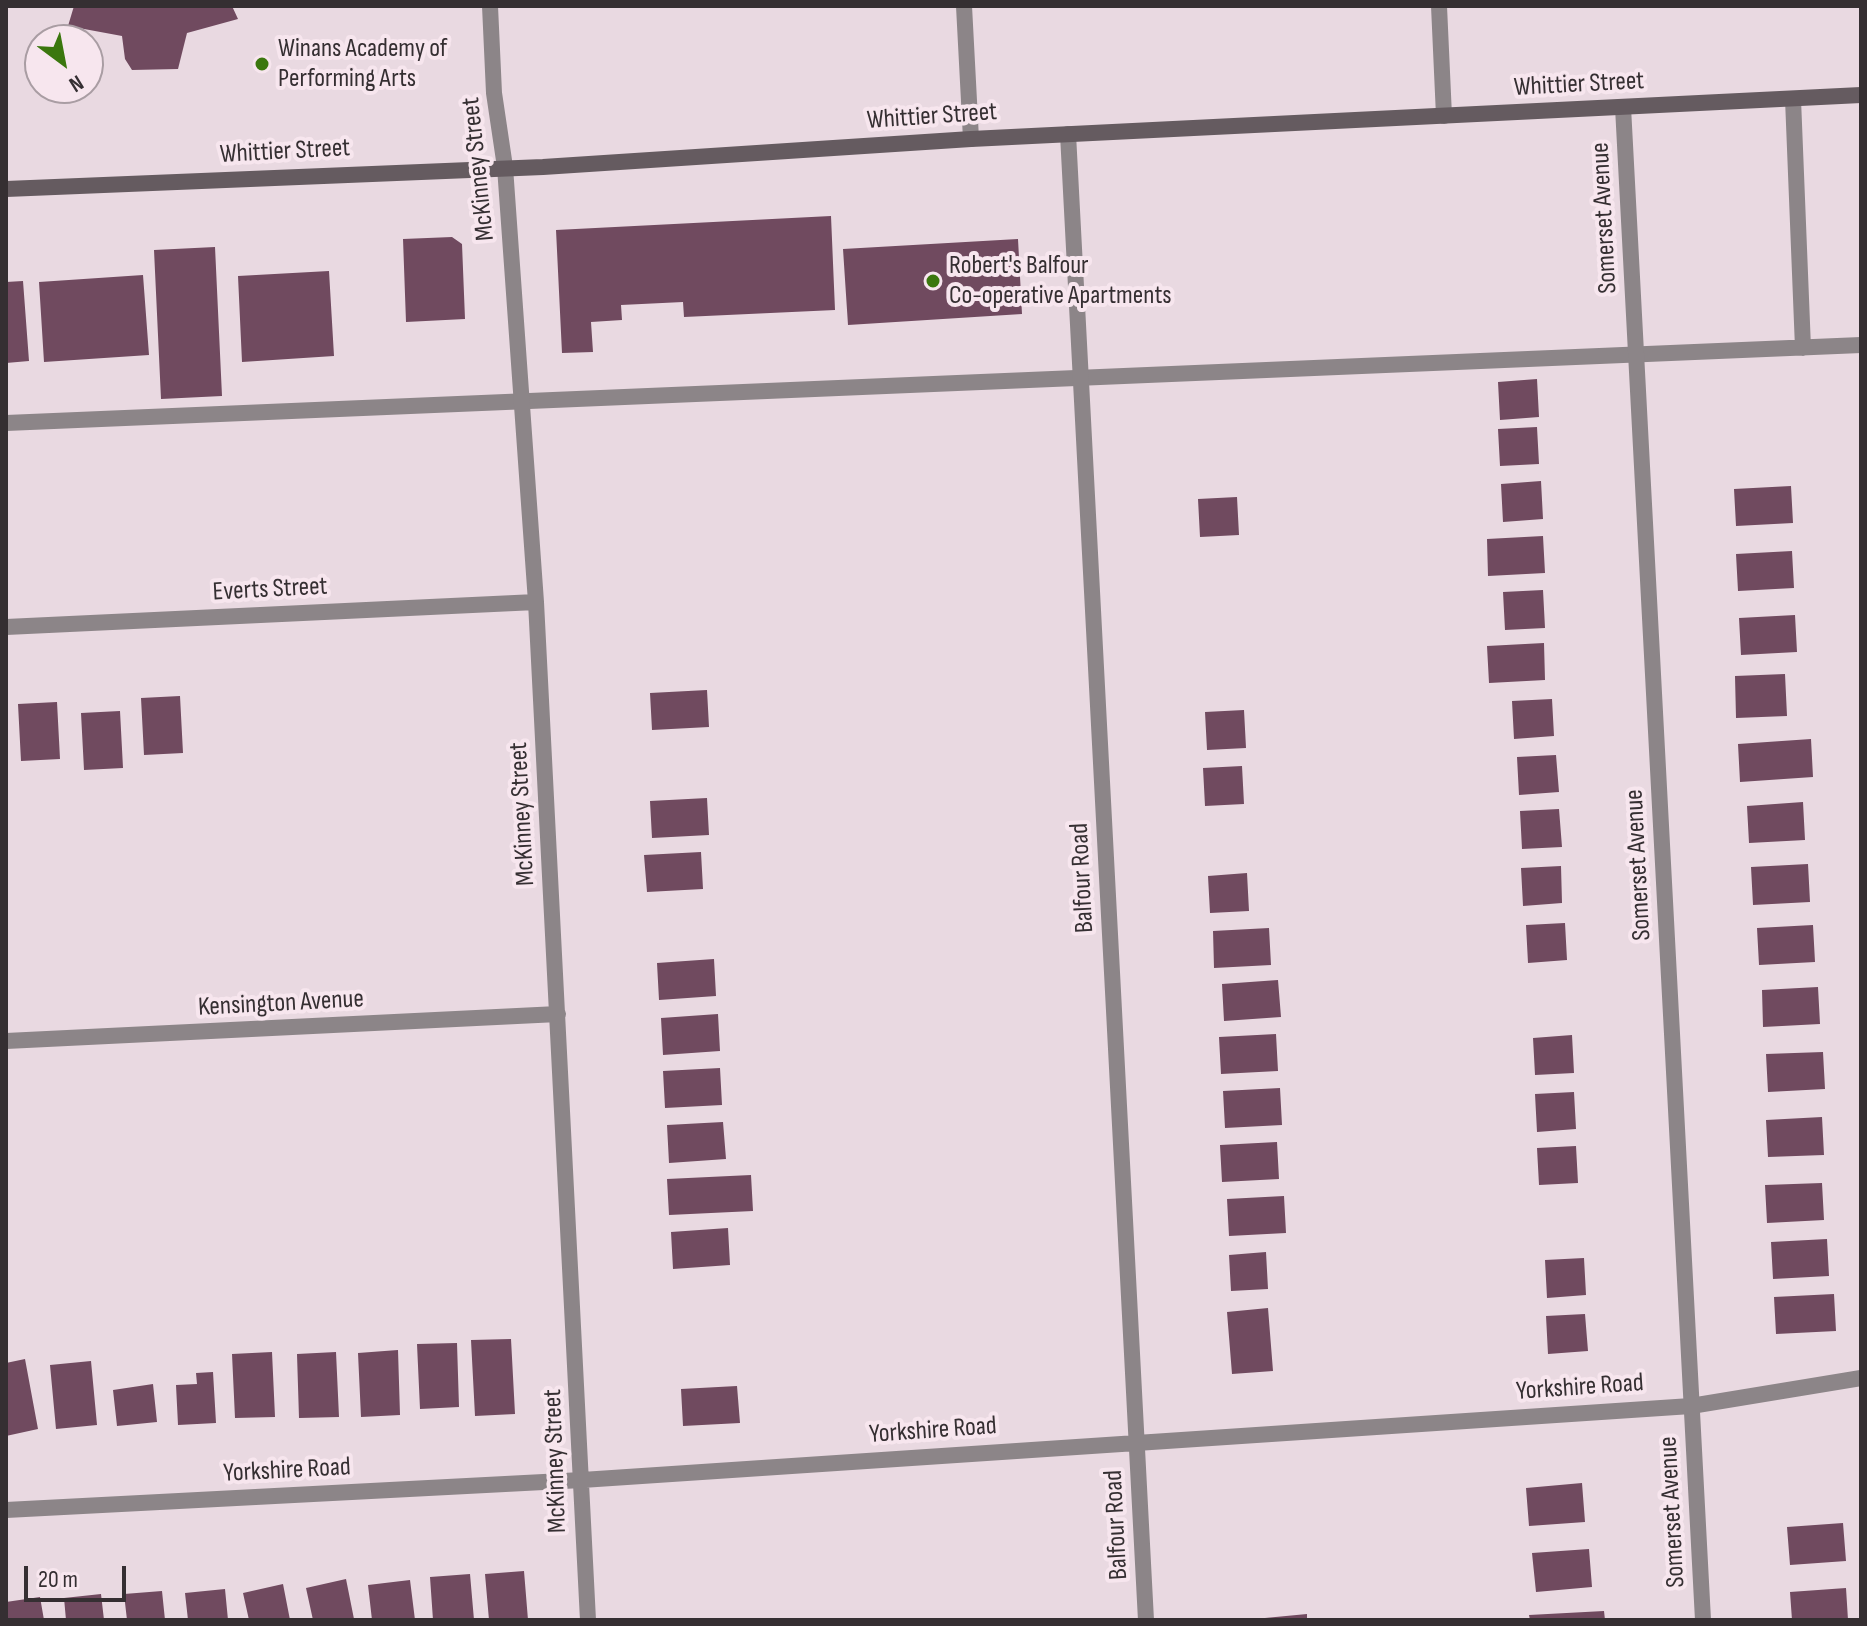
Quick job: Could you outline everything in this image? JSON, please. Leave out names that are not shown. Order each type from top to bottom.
[{"type":"street","name":"McKinney Street","points":[[490,6],[494,93],[505,167],[536,602],[588,1620]]},
{"type":"street","points":[[964,6],[971,139]]},
{"type":"street","points":[[1439,6],[1444,116]]},
{"type":"street","name":"Whittier Street","points":[[6,189],[505,167],[971,139],[1861,95]]},
{"type":"street","points":[[1793,99],[1803,348]]},
{"type":"street","name":"Somerset Avenue","points":[[1623,107],[1703,1620]]},
{"type":"street","name":"Balfour Road","points":[[1068,134],[1146,1620]]},
{"type":"street","points":[[6,423],[1861,345]]},
{"type":"street","name":"Everts Street","points":[[6,627],[536,602]]},
{"type":"street","name":"Kensington Avenue","points":[[6,1041],[558,1014]]},
{"type":"street","name":"Yorkshire Road","points":[[6,1510],[582,1480],[1691,1406],[1861,1378]]},
{"type":"building","points":[[74,6],[232,6],[238,19],[187,33],[178,69],[132,70],[125,59],[122,36],[104,33],[104,24],[69,24]]},
{"type":"building","points":[[831,216],[835,310],[684,317],[683,302],[621,305],[622,320],[591,322],[593,352],[562,353],[556,230]]},
{"type":"building","points":[[452,237],[462,244],[465,319],[406,322],[403,239]]},
{"type":"building","name":"Robert's Balfour Co-operative Apartments","points":[[1018,239],[1022,314],[848,325],[843,249]]},
{"type":"building","points":[[215,247],[222,396],[161,399],[154,250]]},
{"type":"building","points":[[329,271],[334,356],[242,362],[238,276]]},
{"type":"building","points":[[143,275],[149,355],[44,362],[39,282]]},
{"type":"building","points":[[23,281],[29,361],[6,363],[6,282]]},
{"type":"building","points":[[1537,379],[1539,417],[1500,420],[1498,382]]},
{"type":"building","points":[[1537,427],[1539,464],[1500,466],[1498,429]]},
{"type":"building","points":[[1541,481],[1543,519],[1503,522],[1501,484]]},
{"type":"building","points":[[1791,486],[1793,523],[1736,526],[1734,489]]},
{"type":"building","points":[[1237,497],[1239,535],[1200,537],[1198,499]]},
{"type":"building","points":[[1543,536],[1545,573],[1488,576],[1487,539]]},
{"type":"building","points":[[1792,551],[1794,588],[1738,591],[1736,554]]},
{"type":"building","points":[[1543,590],[1545,628],[1505,630],[1503,592]]},
{"type":"building","points":[[1795,615],[1797,652],[1741,655],[1739,618]]},
{"type":"building","points":[[1544,643],[1545,680],[1489,683],[1487,646]]},
{"type":"building","points":[[1785,674],[1787,716],[1736,718],[1735,676]]},
{"type":"building","points":[[707,690],[709,727],[652,730],[650,693]]},
{"type":"building","points":[[180,696],[183,753],[144,755],[141,698]]},
{"type":"building","points":[[1552,699],[1554,736],[1514,739],[1512,701]]},
{"type":"building","points":[[57,702],[60,759],[21,761],[18,704]]},
{"type":"building","points":[[1244,710],[1246,748],[1207,750],[1205,712]]},
{"type":"building","points":[[120,711],[123,768],[84,770],[81,713]]},
{"type":"building","points":[[1811,739],[1813,777],[1740,782],[1738,744]]},
{"type":"building","points":[[1556,755],[1559,792],[1519,795],[1517,757]]},
{"type":"building","points":[[1242,766],[1244,804],[1205,806],[1203,768]]},
{"type":"building","points":[[707,798],[709,835],[652,838],[650,801]]},
{"type":"building","points":[[1803,802],[1805,840],[1749,843],[1747,806]]},
{"type":"building","points":[[1559,809],[1562,847],[1522,849],[1520,811]]},
{"type":"building","points":[[701,852],[703,889],[647,892],[644,855]]},
{"type":"building","points":[[1808,864],[1810,902],[1753,905],[1751,867]]},
{"type":"building","points":[[1561,866],[1562,903],[1523,906],[1521,868]]},
{"type":"building","points":[[1247,873],[1249,911],[1210,913],[1208,876]]},
{"type":"building","points":[[1565,923],[1567,960],[1528,963],[1526,925]]},
{"type":"building","points":[[1813,925],[1815,962],[1759,965],[1757,928]]},
{"type":"building","points":[[1269,928],[1271,965],[1214,968],[1213,931]]},
{"type":"building","points":[[714,959],[716,996],[659,1000],[657,963]]},
{"type":"building","points":[[1278,980],[1281,1017],[1224,1021],[1222,984]]},
{"type":"building","points":[[1818,987],[1820,1024],[1763,1027],[1762,990]]},
{"type":"building","points":[[718,1014],[720,1051],[663,1055],[661,1018]]},
{"type":"building","points":[[1276,1034],[1278,1071],[1221,1074],[1219,1037]]},
{"type":"building","points":[[1572,1035],[1574,1073],[1535,1075],[1533,1038]]},
{"type":"building","points":[[1823,1052],[1825,1089],[1768,1092],[1766,1054]]},
{"type":"building","points":[[720,1068],[722,1105],[665,1108],[663,1071]]},
{"type":"building","points":[[1280,1088],[1282,1125],[1225,1128],[1223,1091]]},
{"type":"building","points":[[1574,1092],[1576,1129],[1537,1132],[1535,1094]]},
{"type":"building","points":[[1822,1117],[1824,1155],[1768,1157],[1766,1120]]},
{"type":"building","points":[[723,1122],[726,1159],[669,1163],[667,1125]]},
{"type":"building","points":[[1277,1142],[1279,1179],[1222,1182],[1220,1145]]},
{"type":"building","points":[[1576,1146],[1578,1183],[1539,1185],[1537,1148]]},
{"type":"building","points":[[751,1175],[753,1211],[669,1215],[667,1179]]},
{"type":"building","points":[[1822,1183],[1824,1220],[1767,1223],[1765,1185]]},
{"type":"building","points":[[1284,1196],[1286,1233],[1229,1236],[1227,1199]]},
{"type":"building","points":[[728,1228],[730,1265],[673,1269],[671,1232]]},
{"type":"building","points":[[1827,1239],[1829,1276],[1773,1279],[1771,1242]]},
{"type":"building","points":[[1266,1252],[1268,1289],[1231,1291],[1229,1255]]},
{"type":"building","points":[[1584,1258],[1586,1295],[1547,1298],[1545,1260]]},
{"type":"building","points":[[1834,1294],[1836,1331],[1776,1334],[1774,1297]]},
{"type":"building","points":[[1268,1308],[1273,1371],[1232,1374],[1227,1312]]},
{"type":"building","points":[[1585,1314],[1588,1351],[1548,1354],[1546,1316]]},
{"type":"building","points":[[511,1339],[515,1414],[475,1416],[471,1340]]},
{"type":"building","points":[[457,1343],[459,1407],[420,1409],[417,1344]]},
{"type":"building","points":[[398,1350],[400,1415],[361,1417],[358,1353]]},
{"type":"building","points":[[272,1352],[275,1417],[235,1418],[232,1354]]},
{"type":"building","points":[[336,1352],[339,1417],[299,1418],[297,1354]]},
{"type":"building","points":[[25,1359],[38,1429],[6,1436],[6,1363]]},
{"type":"building","points":[[91,1361],[97,1425],[56,1429],[50,1365]]},
{"type":"building","points":[[213,1372],[216,1423],[178,1425],[176,1385],[197,1384],[196,1373]]},
{"type":"building","points":[[153,1384],[157,1422],[117,1426],[113,1390]]},
{"type":"building","points":[[737,1386],[740,1423],[683,1426],[681,1389]]},
{"type":"building","points":[[1582,1483],[1585,1522],[1529,1526],[1526,1488]]},
{"type":"building","points":[[1843,1523],[1846,1561],[1790,1565],[1787,1527]]},
{"type":"building","points":[[1589,1549],[1592,1587],[1536,1592],[1532,1553]]},
{"type":"building","points":[[524,1571],[528,1620],[489,1620],[485,1574]]},
{"type":"building","points":[[470,1574],[474,1620],[433,1620],[430,1577]]},
{"type":"building","points":[[346,1579],[354,1619],[313,1620],[306,1588]]},
{"type":"building","points":[[410,1580],[415,1620],[372,1620],[368,1585]]},
{"type":"building","points":[[283,1584],[290,1620],[249,1620],[243,1593]]},
{"type":"building","points":[[1846,1588],[1848,1620],[1792,1620],[1790,1592]]},
{"type":"building","points":[[225,1589],[228,1620],[188,1620],[185,1593]]},
{"type":"building","points":[[162,1591],[165,1620],[127,1620],[124,1594]]},
{"type":"building","points":[[101,1594],[104,1620],[66,1620],[64,1598]]},
{"type":"building","points":[[40,1597],[44,1620],[6,1620],[6,1602]]},
{"type":"building","points":[[1604,1611],[1605,1620],[1530,1620],[1529,1615]]},
{"type":"building","points":[[1307,1614],[1307,1620],[1265,1620],[1265,1618]]},
{"type":"place","name":"Winans Academy of Performing Arts","points":[[262,64]]},
{"type":"place","name":"Robert's Balfour Co-operative Apartments","points":[[933,281]]}]
